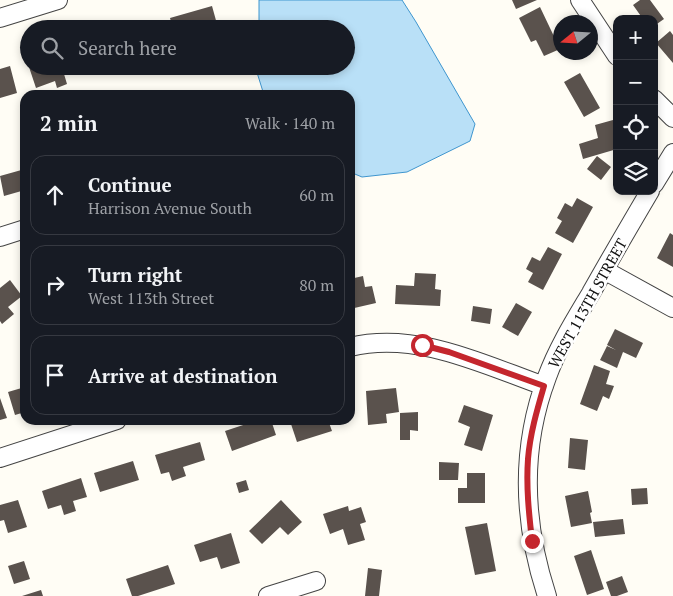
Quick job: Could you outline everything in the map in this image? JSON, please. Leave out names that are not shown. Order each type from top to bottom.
[{"type":"street","points":[[0,18],[58,0]]},
{"type":"street","points":[[580,0],[613,50]]},
{"type":"street","points":[[658,103],[673,118]]},
{"type":"street","points":[[658,177],[673,153]]},
{"type":"street","name":"WEST 113TH STREET","points":[[547,596],[532,541],[527,500],[528,458],[535,417],[544,386],[564,338],[648,195]]},
{"type":"street","points":[[0,237],[20,231]]},
{"type":"street","points":[[604,270],[673,308]]},
{"type":"street","points":[[355,346],[393,342],[422,345],[449,352],[544,386]]},
{"type":"street","points":[[0,458],[102,425]]},
{"type":"street","points":[[268,596],[316,581]]},
{"type":"water","points":[[259,0],[402,0],[475,124],[470,141],[407,172],[362,177],[355,174],[355,90],[262,90],[258,75],[355,75],[355,20],[259,20]]},
{"type":"building","points":[[512,0],[537,0],[516,9]]},
{"type":"building","points":[[640,0],[650,0],[664,19],[658,23],[658,15],[640,15],[633,5]]},
{"type":"building","points":[[212,6],[216,20],[171,20],[170,18]]},
{"type":"building","points":[[540,7],[553,34],[553,52],[544,56],[536,40],[531,42],[519,18]]},
{"type":"building","points":[[670,31],[673,35],[673,63],[658,45],[658,41]]},
{"type":"building","points":[[10,66],[17,93],[0,98],[0,69]]},
{"type":"building","points":[[580,73],[600,108],[584,117],[564,82]]},
{"type":"building","points":[[32,75],[64,75],[67,84],[57,88],[55,81],[36,88]]},
{"type":"building","points":[[613,120],[613,150],[583,159],[579,144],[598,138],[595,125]]},
{"type":"building","points":[[597,156],[611,167],[601,180],[587,169]]},
{"type":"building","points":[[20,170],[20,191],[4,196],[0,176]]},
{"type":"building","points":[[577,198],[593,207],[573,243],[555,233],[562,221],[557,218],[565,203],[572,207]]},
{"type":"building","points":[[670,233],[673,235],[673,267],[657,258]]},
{"type":"building","points":[[548,247],[562,254],[543,290],[528,282],[533,273],[526,269],[532,257],[540,261]]},
{"type":"building","points":[[415,273],[436,274],[435,289],[441,290],[440,306],[395,304],[396,285],[414,286]]},
{"type":"building","points":[[363,276],[365,287],[372,286],[376,303],[355,308],[355,278]]},
{"type":"building","points":[[10,280],[20,293],[20,298],[8,307],[14,314],[2,324],[0,321],[0,288]]},
{"type":"building","points":[[516,303],[532,312],[518,336],[502,327]]},
{"type":"building","points":[[473,306],[492,309],[490,324],[471,321]]},
{"type":"building","points":[[615,329],[643,343],[636,358],[623,352],[617,368],[600,360],[607,346],[616,350],[607,345]]},
{"type":"building","points":[[594,365],[610,371],[606,384],[614,386],[609,399],[603,396],[597,411],[580,404]]},
{"type":"building","points":[[20,388],[20,414],[15,415],[8,392]]},
{"type":"building","points":[[396,388],[399,412],[386,414],[387,423],[368,425],[366,391]]},
{"type":"building","points":[[0,398],[7,418],[0,420]]},
{"type":"building","points":[[464,405],[493,415],[482,451],[464,445],[470,427],[458,422]]},
{"type":"building","points":[[418,412],[418,431],[410,430],[410,440],[400,440],[400,413]]},
{"type":"building","points":[[243,425],[273,425],[276,435],[232,451],[225,431]]},
{"type":"building","points":[[291,425],[330,425],[332,431],[297,442]]},
{"type":"building","points":[[570,438],[588,440],[585,470],[568,468]]},
{"type":"building","points":[[200,442],[205,460],[183,467],[186,476],[172,481],[169,472],[161,474],[155,455]]},
{"type":"building","points":[[133,461],[139,480],[100,492],[94,473]]},
{"type":"building","points":[[439,462],[459,463],[458,480],[439,480]]},
{"type":"building","points":[[467,473],[485,473],[485,503],[458,503],[458,488],[467,488]]},
{"type":"building","points":[[81,478],[87,497],[73,501],[76,511],[64,515],[61,505],[48,509],[42,491]]},
{"type":"building","points":[[246,480],[249,490],[239,493],[236,483]]},
{"type":"building","points":[[647,488],[648,504],[632,505],[631,489]]},
{"type":"building","points":[[588,491],[592,523],[571,527],[565,496]]},
{"type":"building","points":[[18,500],[27,527],[8,533],[4,520],[0,521],[0,505]]},
{"type":"building","points":[[281,500],[302,522],[288,535],[280,527],[262,544],[249,531]]},
{"type":"building","points":[[348,506],[349,511],[361,507],[366,522],[360,524],[365,540],[348,545],[343,529],[330,534],[323,514]]},
{"type":"building","points":[[623,519],[625,534],[595,537],[593,522]]},
{"type":"building","points":[[487,523],[496,571],[475,575],[465,527]]},
{"type":"building","points":[[231,533],[240,563],[221,569],[217,557],[200,562],[194,545]]},
{"type":"building","points":[[591,550],[604,589],[587,595],[574,556]]},
{"type":"building","points":[[24,561],[30,579],[14,584],[8,566]]},
{"type":"building","points":[[168,565],[175,584],[138,596],[132,596],[126,579]]},
{"type":"building","points":[[368,568],[382,570],[379,596],[365,596]]},
{"type":"building","points":[[622,576],[628,592],[611,596],[606,582]]},
{"type":"building","points":[[41,590],[43,596],[22,596]]},
{"type":"route","points":[[422,345],[449,352],[544,386],[535,417],[528,458],[527,500],[532,541]]}]
